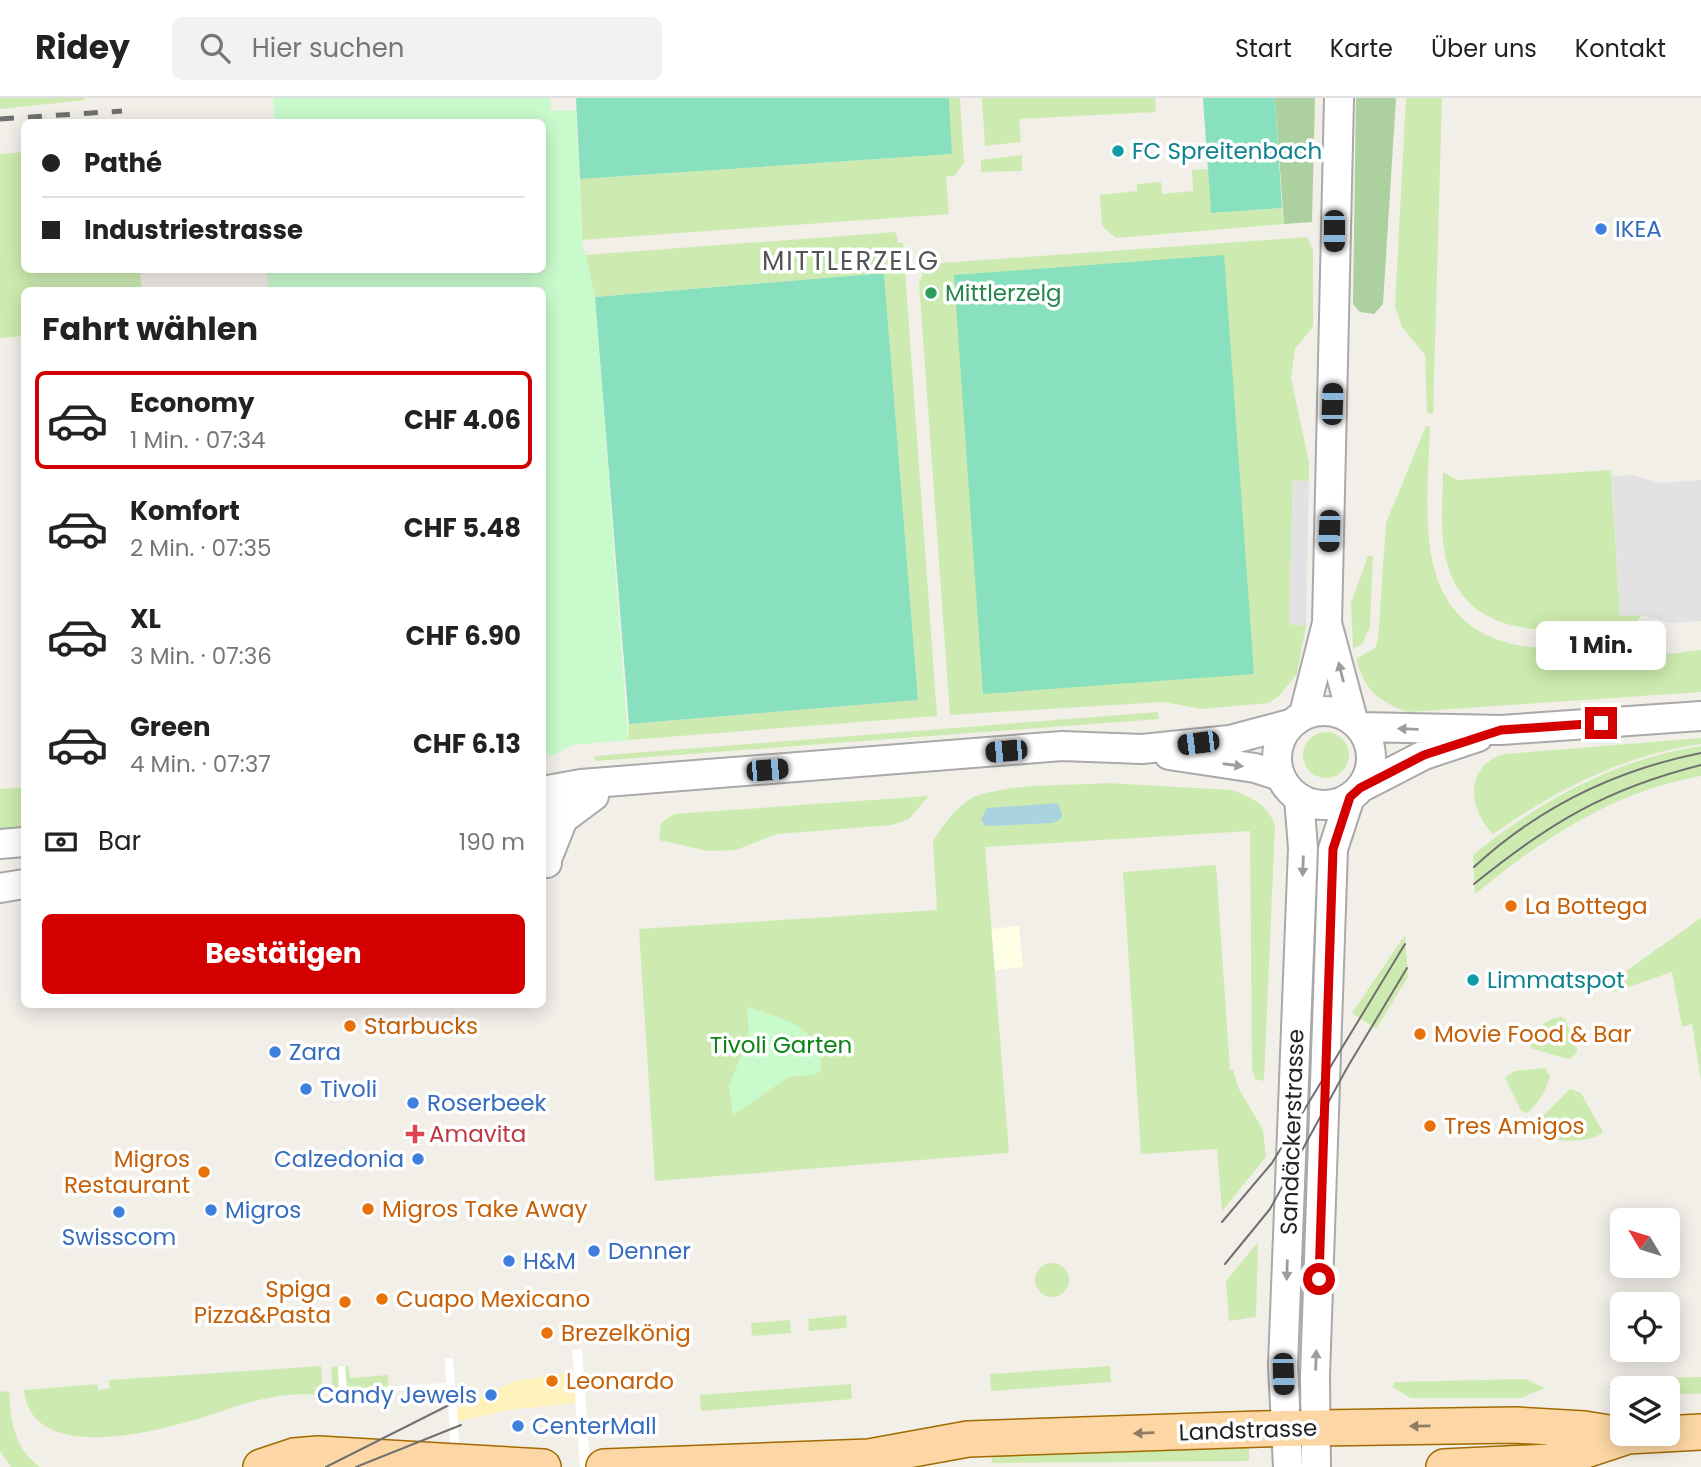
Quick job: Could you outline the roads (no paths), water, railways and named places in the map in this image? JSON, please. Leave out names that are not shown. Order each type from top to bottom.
[{"type":"main road","name":"Landstrasse","points":[[604,1467],[869,1457],[968,1439],[1301,1428],[1516,1425],[1610,1433]]},
{"type":"main road","name":"Landstrasse","points":[[1680,1433],[1701,1432]]},
{"type":"main road","name":"Landstrasse","points":[[1444,1467],[1549,1462],[1610,1442]]},
{"type":"main road","points":[[261,1467],[294,1456],[337,1454],[543,1467]]},
{"type":"main road","name":"Landstrasse","points":[[869,1457],[928,1467]]},
{"type":"street","points":[[1280,776],[1277,749],[1297,719],[1327,623],[1339,98]]},
{"type":"street","points":[[1327,623],[1357,724],[1371,751],[1367,777],[1355,792]]},
{"type":"street","points":[[546,803],[553,796],[635,780],[1062,746],[1142,748],[1230,740],[1321,710],[1338,712],[1357,724],[1501,730],[1701,716]]},
{"type":"street","points":[[1142,748],[1255,768],[1280,776],[1299,798],[1325,805],[1424,755],[1501,730]]},
{"type":"street","points":[[546,857],[559,825],[587,790]]},
{"type":"street","name":"Sandäckerstrasse","points":[[1287,1467],[1301,1428],[1324,1108],[1333,849],[1355,792]]},
{"type":"street","name":"Sandäckerstrasse","points":[[1299,798],[1303,848],[1283,1365],[1301,1428]]},
{"type":"street","points":[[0,844],[21,842]]},
{"type":"street","points":[[0,870],[21,870]]},
{"type":"street","points":[[0,888],[21,884]]},
{"type":"street","points":[[1295,1069],[1305,1094],[1324,1108]]},
{"type":"street","points":[[1301,1428],[1316,1467]]},
{"type":"water","points":[[1058,803],[1061,819],[1053,823],[992,826],[984,825],[981,819],[987,808]]},
{"type":"tram line","points":[[1474,867],[1525,827],[1580,794],[1639,770],[1701,753]]},
{"type":"tram line","points":[[1474,884],[1528,843],[1580,811],[1636,785],[1701,765]]},
{"type":"tram line","points":[[1222,1222],[1272,1163],[1405,944]]},
{"type":"tram line","points":[[1225,1264],[1270,1209],[1347,1068],[1407,968]]},
{"type":"tram line","points":[[326,1467],[459,1400]]},
{"type":"tram line","points":[[356,1467],[461,1425]]},
{"type":"railway","points":[[0,119],[122,111]]},
{"type":"place","name":"FC Spreitenbach","points":[[1118,151]]},
{"type":"place","name":"IKEA","points":[[1601,229]]},
{"type":"place","name":"Mittlerzelg","points":[[931,293]]},
{"type":"place","name":"La Bottega","points":[[1511,906]]},
{"type":"place","name":"Limmatspot","points":[[1473,980]]},
{"type":"place","name":"Starbucks","points":[[350,1026]]},
{"type":"place","name":"Movie Food & Bar","points":[[1420,1034]]},
{"type":"place","name":"Zara","points":[[275,1052]]},
{"type":"place","name":"Tivoli","points":[[306,1089]]},
{"type":"place","name":"Roserbeek","points":[[413,1103]]},
{"type":"place","name":"Tres Amigos","points":[[1430,1126]]},
{"type":"place","name":"Amavita","points":[[415,1134]]},
{"type":"place","name":"Calzedonia","points":[[418,1159]]},
{"type":"place","name":"Migros Restaurant","points":[[204,1172]]},
{"type":"place","name":"Migros Take Away","points":[[368,1209]]},
{"type":"place","name":"Migros","points":[[211,1210]]},
{"type":"place","name":"Swisscom","points":[[119,1212]]},
{"type":"place","name":"Denner","points":[[594,1251]]},
{"type":"place","name":"H&M","points":[[509,1261]]},
{"type":"place","name":"Cuapo Mexicano","points":[[382,1299]]},
{"type":"place","name":"Spiga Pizza&Pasta","points":[[345,1302]]},
{"type":"place","name":"Brezelkönig","points":[[547,1333]]},
{"type":"place","name":"Leonardo","points":[[552,1381]]},
{"type":"place","name":"Candy Jewels","points":[[491,1395]]},
{"type":"place","name":"CenterMall","points":[[518,1426]]},
{"type":"district","name":"MITTLERZELG","points":[[851,261]]},
{"type":"park label","name":"Tivoli Garten","points":[[781,1045]]}]
